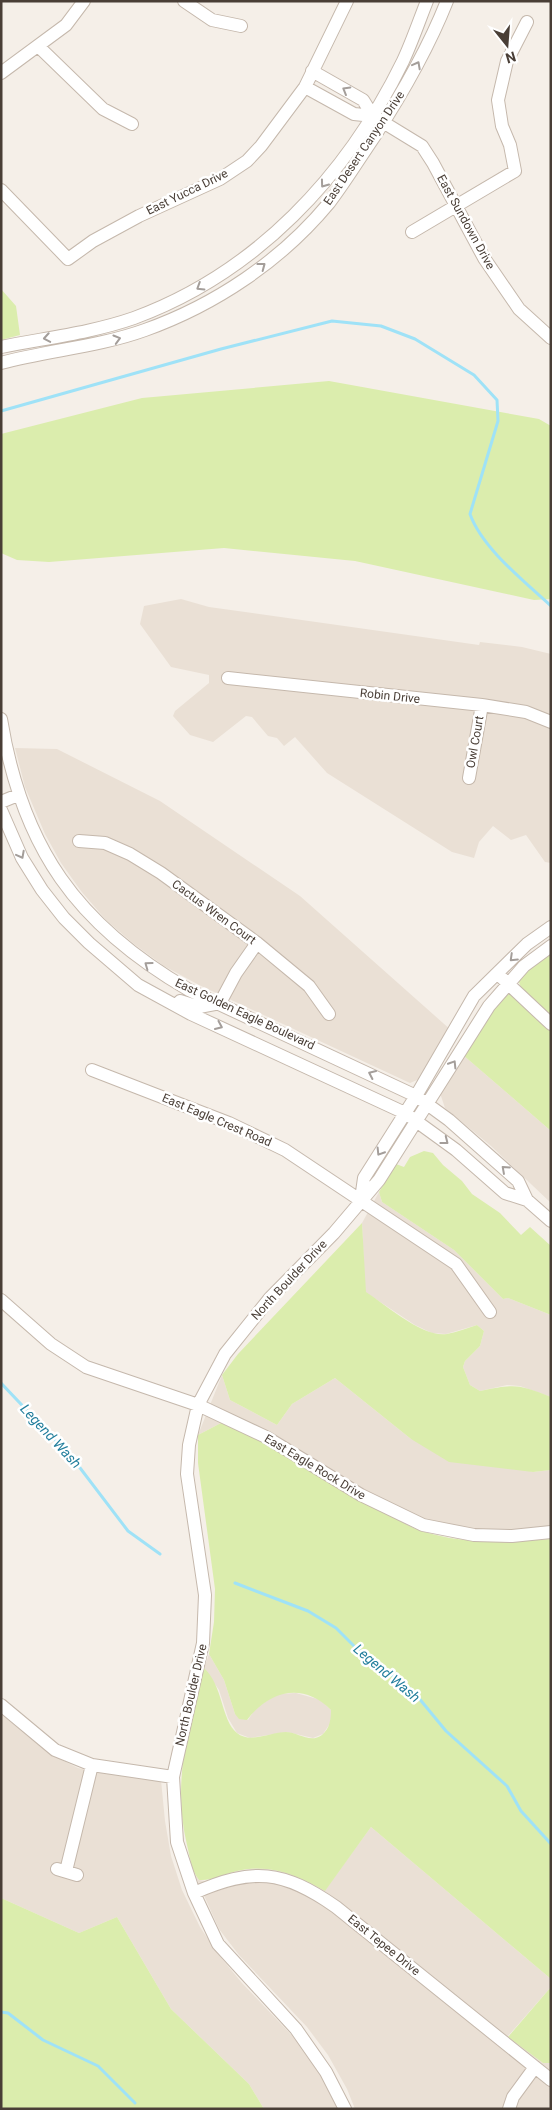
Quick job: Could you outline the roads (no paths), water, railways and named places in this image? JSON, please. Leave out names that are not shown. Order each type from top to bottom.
[{"type":"street","points":[[1,73],[66,25],[84,1]]},
{"type":"street","points":[[184,1],[212,20],[241,26]]},
{"type":"street","name":"East Yucca Drive","points":[[1,190],[68,259],[93,241],[139,216],[220,179],[247,161],[261,146],[305,87],[347,1]]},
{"type":"street","name":"East Desert Canyon Drive","points":[[1,363],[90,345],[145,330],[188,312],[244,279],[284,250],[312,222],[344,182],[378,120],[427,1]]},
{"type":"street","name":"East Desert Canyon Drive","points":[[1,347],[71,334],[132,318],[191,293],[264,244],[319,192],[378,120],[419,62],[447,1]]},
{"type":"street","points":[[412,232],[439,215],[456,208],[515,171],[510,145],[502,126],[498,100],[507,61],[526,22]]},
{"type":"street","points":[[38,46],[104,109],[132,124]]},
{"type":"street","points":[[312,71],[363,100],[378,120]]},
{"type":"street","points":[[305,87],[354,114],[378,120]]},
{"type":"street","name":"East Sundown Drive","points":[[378,120],[422,146],[433,162],[484,258],[519,310],[551,338]]},
{"type":"street","name":"Robin Drive","points":[[228,678],[482,705],[526,712],[551,722]]},
{"type":"street","name":"Owl Court","points":[[469,778],[482,705]]},
{"type":"street","name":"East Golden Eagle Boulevard","points":[[1,719],[18,795],[46,858],[78,902],[103,929],[159,972],[189,990],[416,1096],[449,1120],[518,1180],[527,1200],[551,1222]]},
{"type":"street","points":[[1,802],[18,795]]},
{"type":"street","name":"East Golden Eagle Boulevard","points":[[1,810],[22,858],[42,890],[64,918],[89,944],[138,985],[190,1014],[405,1112],[450,1145],[505,1193],[527,1200]]},
{"type":"street","name":"Cactus Wren Court","points":[[79,841],[105,843],[130,854],[161,873],[257,943],[309,986],[329,1014]]},
{"type":"street","name":"North Boulder Drive","points":[[361,1199],[364,1178],[416,1096],[474,996],[528,944],[551,927]]},
{"type":"street","points":[[138,985],[199,1008],[220,1003],[236,973],[257,943]]},
{"type":"street","name":"North Boulder Drive","points":[[344,2109],[326,2072],[296,2029],[218,1944],[194,1893],[177,1842],[173,1777],[203,1643],[205,1595],[187,1474],[188,1445],[198,1405],[225,1354],[270,1298],[334,1233],[379,1180],[489,1006],[524,966],[551,946]]},
{"type":"street","points":[[496,974],[551,1024]]},
{"type":"street","name":"East Eagle Crest Road","points":[[92,1070],[229,1123],[285,1150],[456,1264],[490,1312]]},
{"type":"street","name":"East Eagle Rock Drive","points":[[1,1300],[51,1344],[86,1367],[198,1405],[266,1437],[361,1495],[423,1525],[474,1535],[512,1536],[551,1532]]},
{"type":"street","points":[[1,1705],[55,1750],[92,1765],[173,1777]]},
{"type":"street","points":[[67,1872],[92,1765]]},
{"type":"street","name":"East Tepee Drive","points":[[194,1893],[215,1884],[256,1874],[309,1888],[344,1913],[551,2080]]},
{"type":"street","points":[[509,2109],[513,2097],[535,2067]]},
{"type":"waterway","points":[[1,411],[221,349],[332,321],[381,326],[415,339],[474,375],[497,400],[498,421],[470,514],[476,527],[494,551],[551,606]]},
{"type":"waterway","name":"Legend Wash","points":[[1,1383],[74,1460],[128,1531],[160,1554]]},
{"type":"waterway","name":"Legend Wash","points":[[235,1583],[308,1611],[336,1628],[356,1648],[413,1691],[446,1731],[507,1786],[521,1811],[551,1844]]},
{"type":"waterway","points":[[1,2012],[8,2013],[43,2040],[98,2066],[135,2103]]}]
